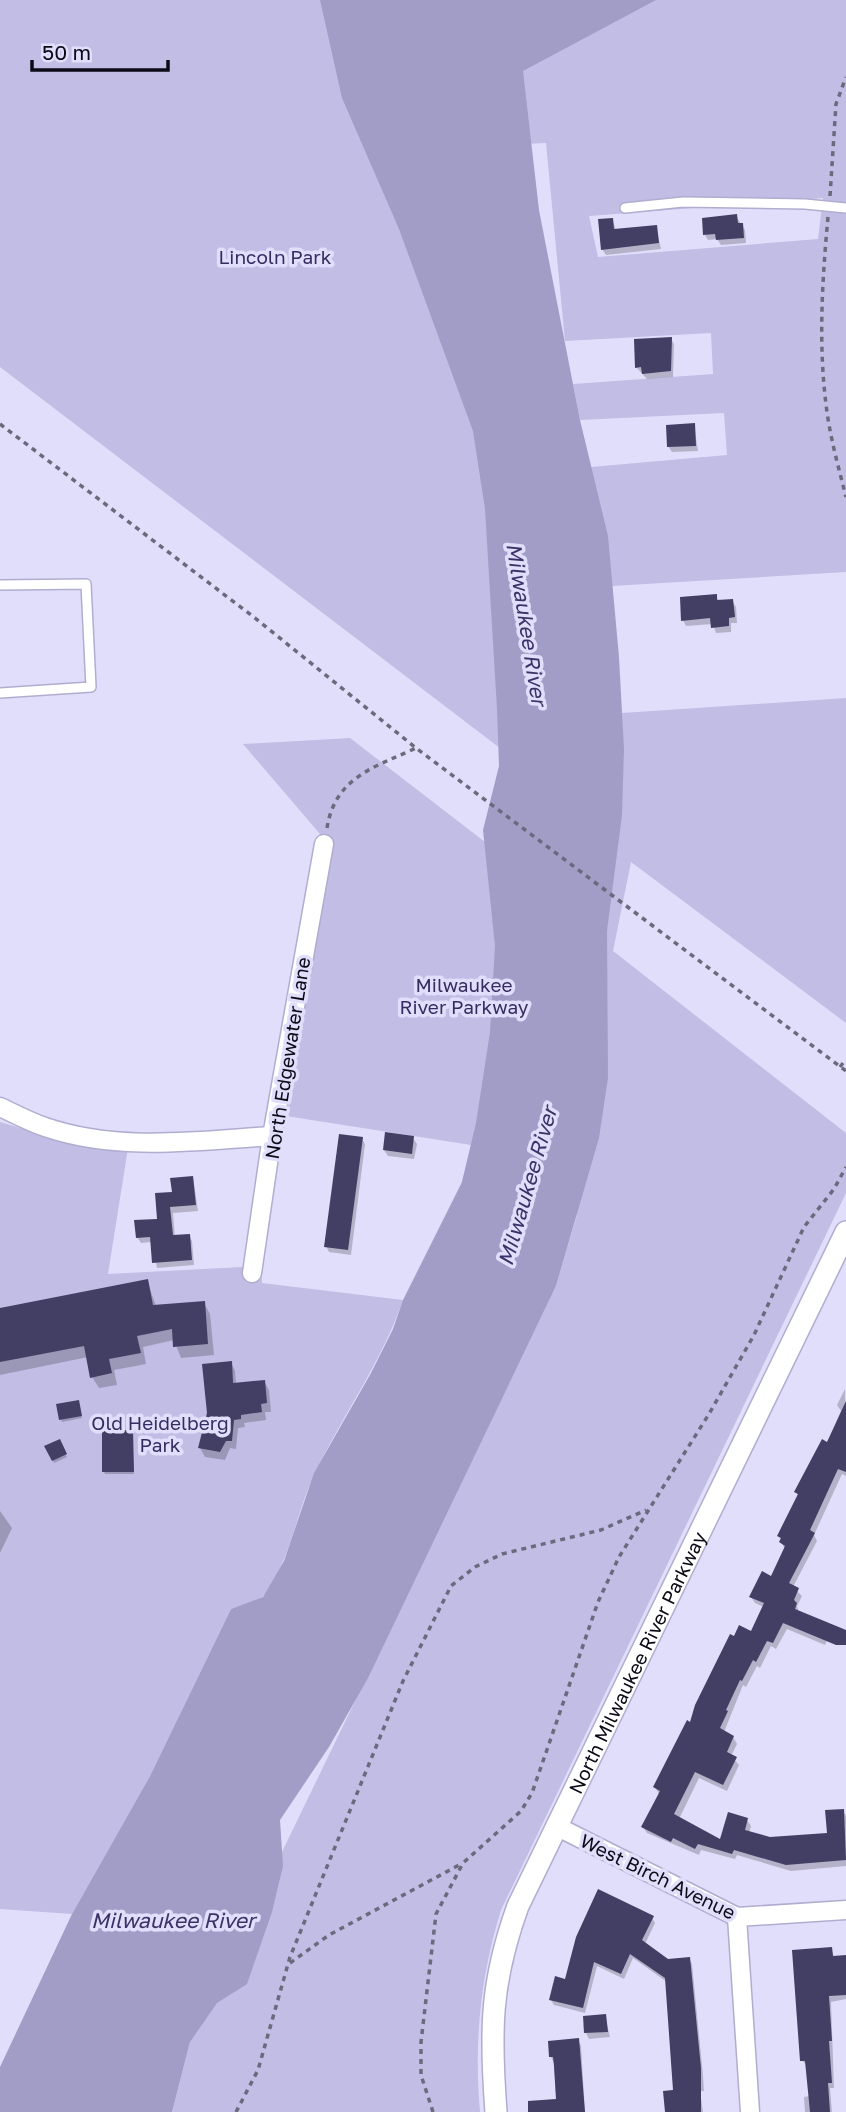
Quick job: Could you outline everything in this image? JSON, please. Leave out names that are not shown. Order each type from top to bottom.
[{"type":"street","name":"North Edgewater Lane","points":[[252,1273],[272,1136],[324,844]]},
{"type":"street","points":[[0,1107],[46,1127],[110,1141],[168,1143],[272,1136]]},
{"type":"street","name":"North Milwaukee River Parkway","points":[[496,2112],[493,1998],[504,1944],[556,1826],[846,1232]]},
{"type":"street","name":"West Birch Avenue","points":[[556,1826],[737,1917],[846,1910]]},
{"type":"street","points":[[737,1917],[750,2112]]},
{"type":"lane","points":[[625,208],[683,202],[829,205],[846,208]]},
{"type":"lane","points":[[0,584],[86,584],[91,687],[0,693]]},
{"type":"path","points":[[846,77],[836,104],[822,276],[822,353],[827,414],[846,497]]},
{"type":"path","points":[[0,424],[254,618],[416,748],[846,1071]]},
{"type":"path","points":[[324,844],[328,821],[338,793],[362,773],[416,748]]},
{"type":"path","points":[[840,1067],[846,1059]]},
{"type":"path","points":[[288,1965],[329,1935],[463,1863],[521,1811],[532,1793],[598,1602],[619,1557],[709,1414],[754,1335],[804,1227],[835,1189],[846,1167]]},
{"type":"path","points":[[236,2112],[258,2070],[288,1965],[403,1681],[451,1586],[475,1567],[502,1554],[601,1530],[648,1509]]},
{"type":"path","points":[[433,2112],[421,2075],[436,1914],[463,1863]]},
{"type":"green space","name":"Lincoln Park","points":[[0,0],[846,0],[846,572],[612,586],[591,467],[727,455],[724,413],[580,420],[573,384],[713,374],[711,333],[565,341],[546,143],[524,144],[517,761],[0,367]],"holes":[[[823,198],[818,239],[598,257],[589,216]]]},
{"type":"green space","name":"Milwaukee River Parkway","points":[[846,698],[846,1023],[631,862],[613,951],[846,1133],[846,1193],[501,1910],[488,1960],[480,2010],[480,2112],[172,2112],[190,2042],[556,1286],[577,1215],[462,1182],[471,1145],[286,1116],[332,848],[243,744],[350,738],[498,852],[623,783],[622,713]]},
{"type":"green space","name":"Old Heidelberg Park","points":[[0,1122],[57,1139],[128,1148],[108,1274],[261,1266],[262,1283],[403,1300],[374,1366],[309,1486],[288,1549],[274,1580],[262,1597],[231,1609],[150,1776],[72,1914],[0,1909]]},
{"type":"water","name":"Milwaukee River","points":[[320,0],[656,0],[523,71],[539,210],[580,420],[608,536],[619,657],[624,749],[622,815],[607,931],[608,1078],[599,1138],[556,1286],[368,1678],[329,1747],[280,1820],[283,1866],[272,1912],[247,1984],[217,2003],[190,2042],[172,2112],[0,2112],[0,2067],[72,1914],[150,1776],[231,1609],[263,1597],[284,1561],[314,1473],[371,1373],[393,1329],[403,1300],[462,1182],[476,1123],[490,1032],[495,946],[483,830],[499,766],[485,509],[473,431],[399,229],[342,98]]},
{"type":"building","points":[[737,214],[738,223],[743,223],[744,238],[716,240],[715,234],[703,235],[702,218]]},
{"type":"building","points":[[613,218],[614,229],[657,225],[659,243],[601,250],[598,219]]},
{"type":"building","points":[[672,337],[671,371],[642,374],[641,367],[635,368],[634,339]]},
{"type":"building","points":[[695,423],[696,446],[667,447],[666,425]]},
{"type":"building","points":[[717,594],[717,600],[733,599],[735,617],[729,618],[729,626],[711,628],[710,618],[681,621],[680,597]]},
{"type":"building","points":[[385,1132],[414,1136],[412,1154],[383,1150]]},
{"type":"building","points":[[339,1134],[363,1137],[348,1250],[324,1247]]},
{"type":"building","points":[[193,1176],[196,1205],[170,1207],[173,1235],[190,1234],[192,1260],[152,1263],[150,1237],[136,1238],[134,1220],[157,1219],[155,1193],[172,1192],[170,1178]]},
{"type":"building","points":[[148,1279],[153,1305],[205,1301],[208,1344],[173,1347],[172,1329],[137,1336],[141,1353],[109,1359],[112,1373],[90,1378],[84,1346],[0,1362],[0,1308]]},
{"type":"building","points":[[232,1361],[233,1383],[265,1380],[267,1403],[261,1404],[262,1412],[241,1415],[241,1419],[234,1420],[232,1441],[226,1441],[220,1452],[198,1448],[207,1413],[202,1364]]},
{"type":"building","points":[[79,1400],[82,1416],[59,1420],[56,1404]]},
{"type":"building","points":[[846,1401],[846,1472],[838,1469],[810,1530],[815,1533],[789,1583],[799,1588],[794,1600],[797,1603],[795,1609],[846,1630],[846,1645],[836,1645],[783,1623],[773,1643],[767,1641],[756,1662],[753,1660],[726,1710],[728,1711],[720,1728],[734,1736],[727,1752],[737,1757],[723,1785],[695,1772],[674,1814],[720,1839],[728,1812],[748,1818],[745,1830],[770,1837],[827,1833],[825,1810],[844,1809],[846,1860],[786,1865],[734,1850],[732,1854],[698,1844],[695,1849],[673,1838],[671,1842],[641,1827],[660,1791],[653,1787],[687,1720],[690,1722],[695,1705],[730,1634],[734,1636],[739,1625],[751,1631],[764,1603],[749,1597],[762,1571],[771,1576],[785,1546],[779,1542],[781,1538],[777,1536],[798,1494],[794,1492],[822,1439],[827,1442]]},
{"type":"building","points":[[133,1430],[134,1472],[102,1472],[102,1431]]},
{"type":"building","points":[[60,1439],[67,1454],[52,1461],[44,1446]]},
{"type":"building","points":[[598,1889],[654,1916],[642,1940],[668,1959],[690,1957],[701,2068],[701,2112],[665,2112],[663,2091],[673,2090],[665,1978],[630,1954],[621,1974],[594,1962],[583,2008],[549,2000],[555,1976],[565,1979],[576,1937]]},
{"type":"building","points":[[832,1947],[833,1956],[846,1955],[846,1995],[829,1996],[832,2041],[829,2041],[832,2083],[828,2083],[830,2112],[810,2112],[805,2061],[800,2061],[792,1950]]},
{"type":"building","points":[[606,2014],[608,2032],[584,2033],[583,2016]]},
{"type":"building","points":[[579,2038],[585,2112],[528,2112],[528,2101],[556,2099],[553,2057],[549,2057],[548,2041]]}]
